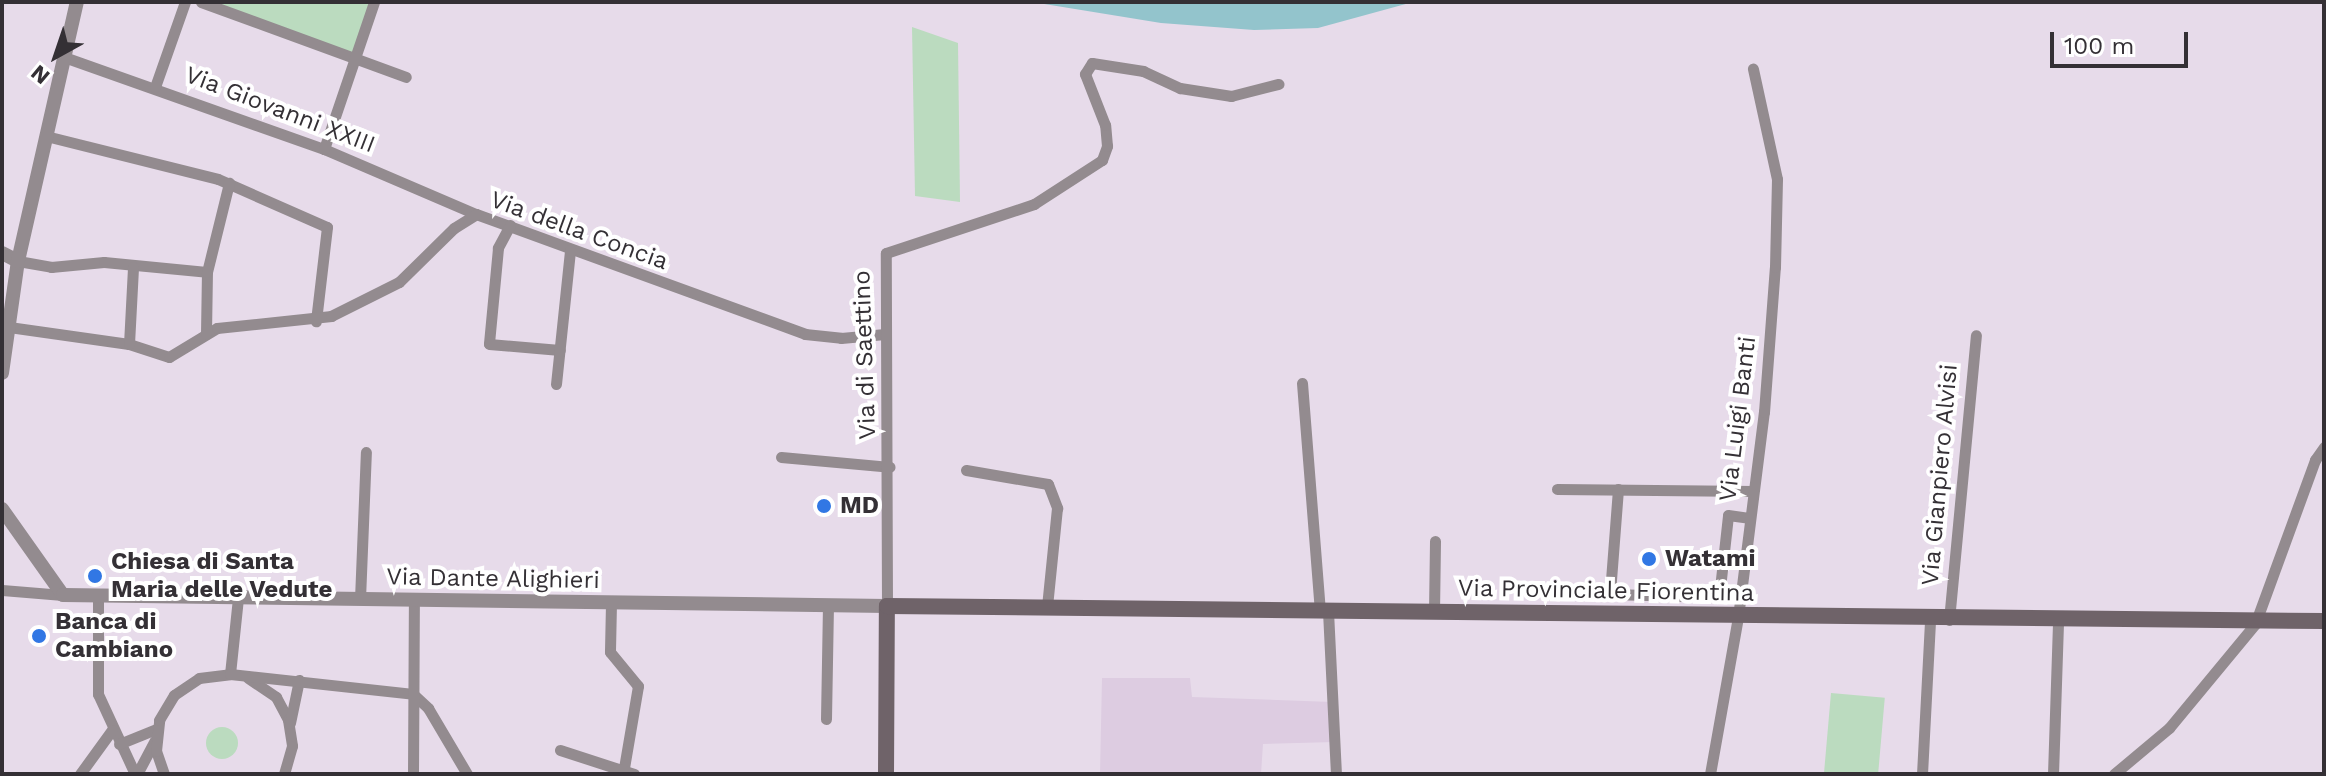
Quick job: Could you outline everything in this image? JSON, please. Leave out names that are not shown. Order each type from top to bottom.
[{"type":"main road","name":"Via Provinciale Fiorentina","points":[[887,606],[2058,622],[2255,624],[2324,621]]},
{"type":"main road","points":[[886,774],[891,617],[887,606]]},
{"type":"street","points":[[2,373],[18,261],[77,2]]},
{"type":"street","points":[[155,87],[185,2]]},
{"type":"street","points":[[201,2],[406,77]]},
{"type":"street","points":[[324,149],[374,2]]},
{"type":"street","name":"Via Giovanni XXIII","points":[[64,57],[324,149],[476,214]]},
{"type":"street","name":"Via di Saettino","points":[[887,606],[890,467],[883,273],[889,249],[1034,204],[1102,160],[1107,146],[1105,125],[1085,74],[1092,63],[1143,71],[1180,88],[1231,96],[1278,84]]},
{"type":"street","name":"Via Luigi Banti","points":[[1710,774],[1738,617],[1764,412],[1777,179],[1753,69]]},
{"type":"street","points":[[46,136],[229,183],[327,227],[316,321]]},
{"type":"street","points":[[206,334],[207,272],[229,183]]},
{"type":"street","name":"Via della Concia","points":[[9,327],[129,344],[169,357],[206,334],[234,325],[316,321],[399,282],[454,228],[476,214],[805,334],[841,338],[885,334]]},
{"type":"street","points":[[510,225],[498,248],[489,344],[560,350]]},
{"type":"street","points":[[556,384],[570,250]]},
{"type":"street","points":[[2,253],[18,261],[51,267],[104,262],[207,272]]},
{"type":"street","points":[[129,344],[133,267]]},
{"type":"street","name":"Via Gianpiero Alvisi","points":[[1949,620],[1976,335]]},
{"type":"street","points":[[1302,383],[1336,774]]},
{"type":"street","points":[[2114,774],[2169,728],[2255,624],[2315,460],[2324,447]]},
{"type":"street","points":[[360,599],[366,452]]},
{"type":"street","points":[[781,457],[890,467]]},
{"type":"street","points":[[966,470],[1048,484],[1057,508],[1047,607]]},
{"type":"street","points":[[1557,489],[1753,491]]},
{"type":"street","points":[[1610,616],[1618,489]]},
{"type":"street","points":[[2,509],[63,595]]},
{"type":"street","points":[[1610,594],[1719,597],[1728,515],[1749,518]]},
{"type":"street","points":[[1434,613],[1435,541]]},
{"type":"street","points":[[2,590],[63,595]]},
{"type":"street","name":"Via Dante Alighieri","points":[[63,595],[887,606]]},
{"type":"street","points":[[98,597],[98,694],[112,730],[136,774]]},
{"type":"street","points":[[230,674],[238,598]]},
{"type":"street","points":[[413,774],[414,599]]},
{"type":"street","points":[[560,750],[627,773],[638,686],[610,652],[611,603]]},
{"type":"street","points":[[826,719],[828,605]]},
{"type":"street","points":[[1922,774],[1930,620]]},
{"type":"street","points":[[2053,774],[2058,622]]},
{"type":"street","points":[[230,674],[269,691],[290,724]]},
{"type":"street","points":[[136,774],[167,703],[181,688],[199,678],[230,674],[413,694],[428,708],[467,774]]},
{"type":"street","points":[[285,773],[292,746],[290,724],[299,680]]},
{"type":"street","points":[[80,774],[112,730]]},
{"type":"street","points":[[119,744],[156,734]]},
{"type":"street","points":[[156,734],[164,774]]},
{"type":"shaded area","points":[[1102,678],[1190,678],[1192,697],[1332,702],[1334,742],[1263,744],[1261,774],[1100,774]]},
{"type":"green space","points":[[202,2],[374,2],[354,58]]},
{"type":"green space","points":[[912,27],[958,43],[960,202],[915,196]]},
{"type":"green space","points":[[1831,693],[1885,698],[1878,774],[1824,774]]},
{"type":"green space","points":[[222,727],[233,732],[238,743],[233,754],[222,759],[211,754],[206,743],[211,732]]},
{"type":"water","points":[[1032,2],[1413,2],[1318,28],[1254,30],[1161,23]]},
{"type":"place","name":"MD","points":[[824,506]]},
{"type":"place","name":"Watami","points":[[1649,559]]},
{"type":"place","name":"Chiesa di Santa Maria delle Vedute","points":[[95,576]]},
{"type":"place","name":"Banca di Cambiano","points":[[39,636]]}]
